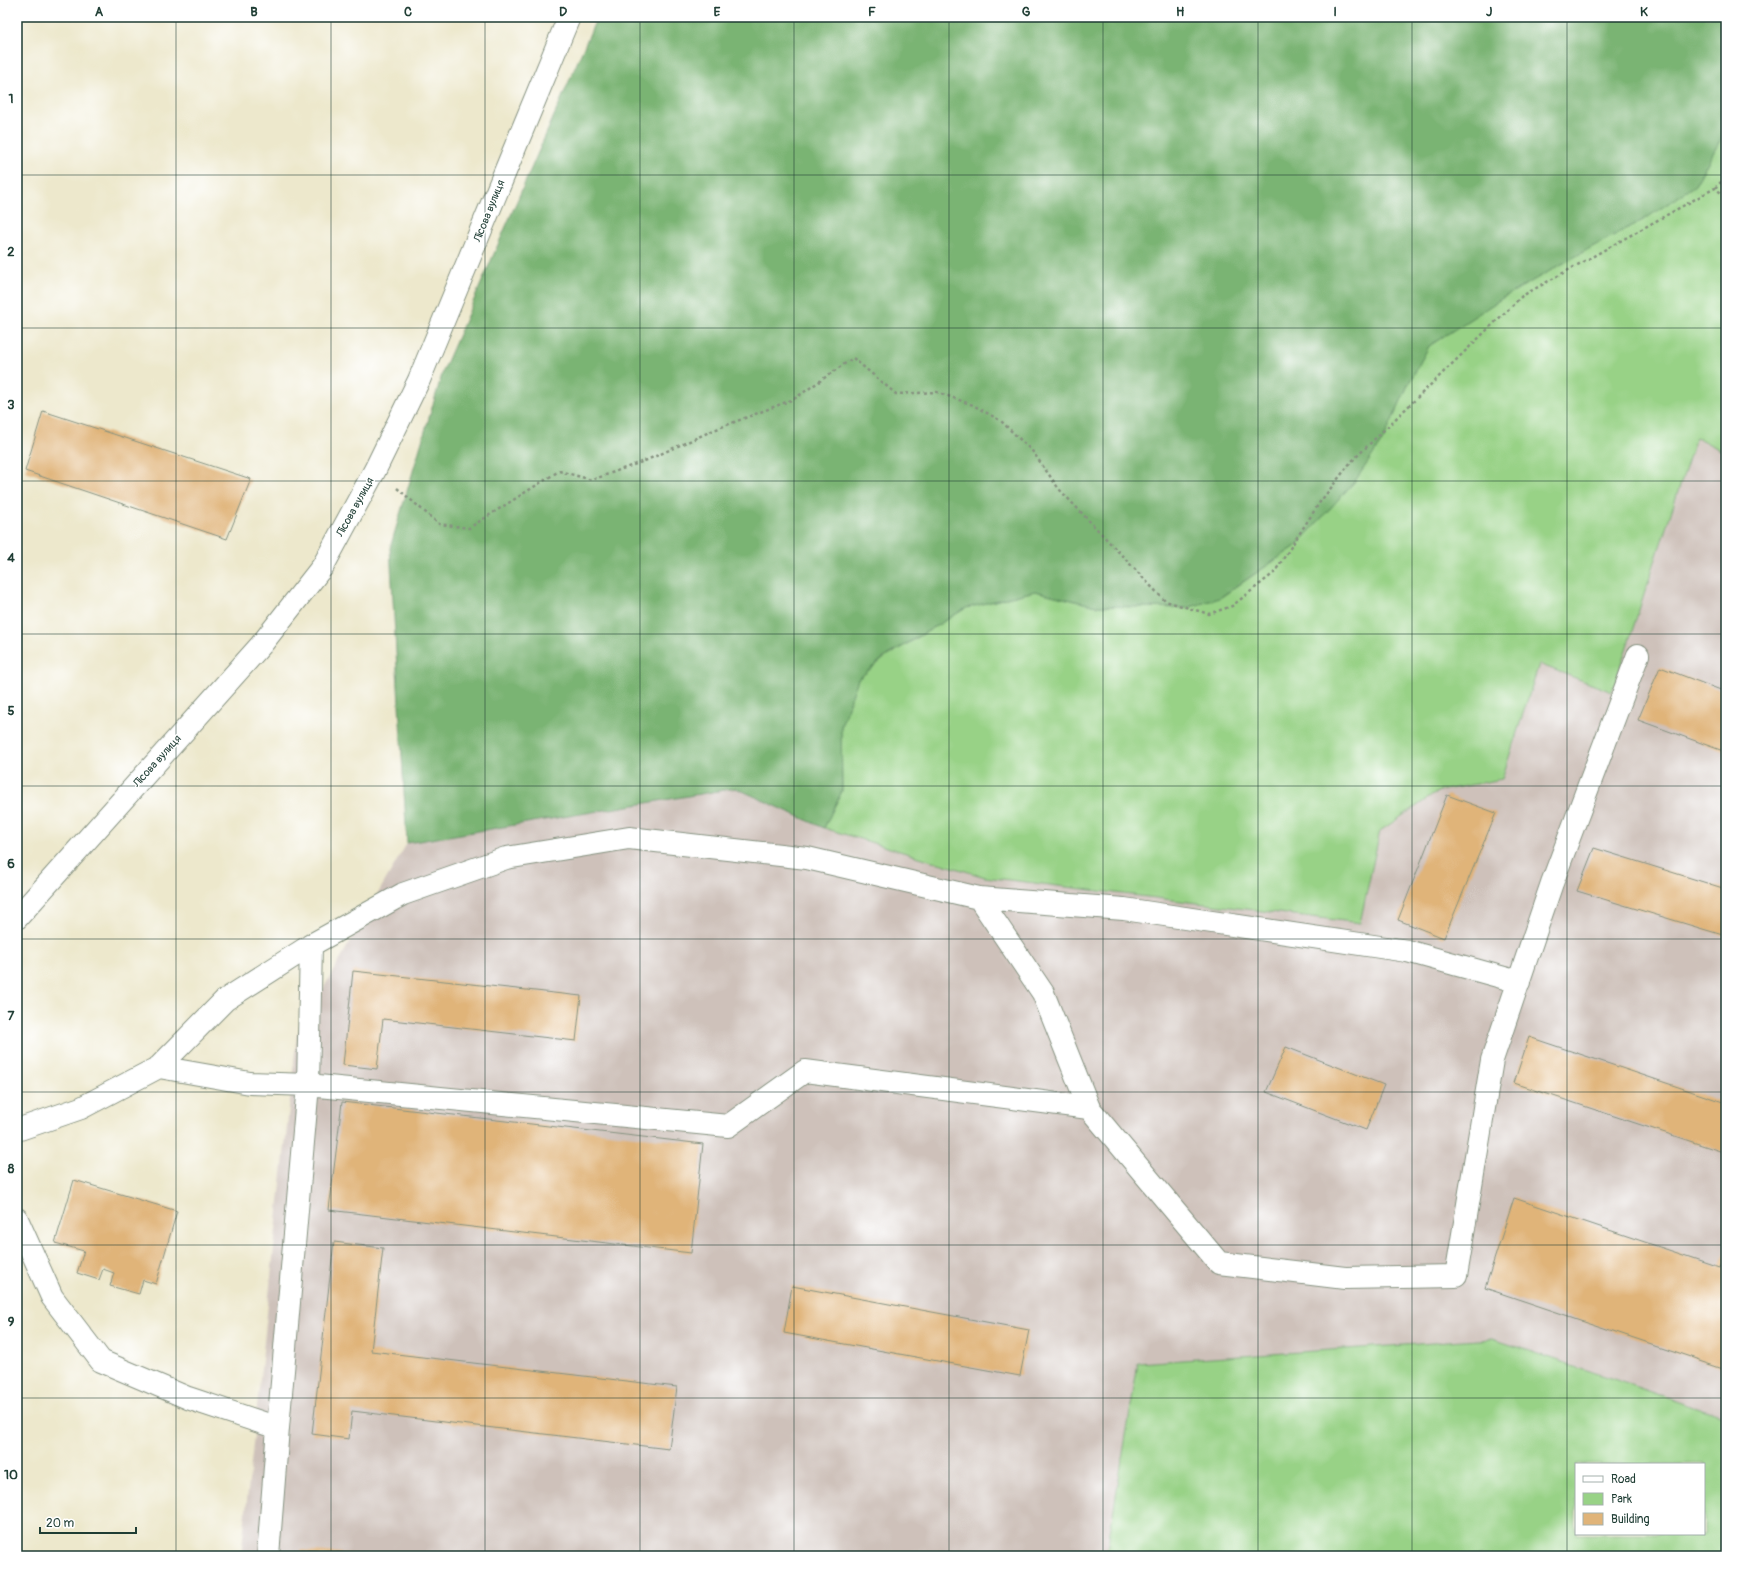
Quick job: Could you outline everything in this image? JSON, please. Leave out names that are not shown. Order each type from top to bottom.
[{"type":"street","name":"Лісова вулиця","points":[[17,918],[261,645],[323,566],[375,470],[419,380],[569,17]]},
{"type":"street","points":[[978,898],[1043,993],[1089,1108],[1219,1263],[1346,1278],[1456,1276],[1492,1060],[1552,884],[1638,655]]},
{"type":"street","points":[[17,1130],[81,1108],[159,1067],[225,1000],[311,945],[402,894],[506,858],[629,838],[807,858],[978,898],[1124,909],[1408,951],[1519,982]]},
{"type":"street","points":[[268,1556],[308,1084],[311,945]]},
{"type":"street","points":[[159,1067],[250,1083],[308,1084],[728,1126],[805,1071],[1089,1108]]},
{"type":"street","points":[[17,1218],[52,1297],[101,1361],[188,1398],[278,1428]]},
{"type":"path","points":[[375,470],[439,524],[469,528],[559,471],[592,480],[646,460],[714,430],[794,398],[853,358],[896,394],[937,392],[973,405],[1001,421],[1033,452],[1059,489],[1165,601],[1208,614],[1232,606],[1274,573],[1320,502],[1351,462],[1522,296],[1716,188],[1726,177]]},
{"type":"path","points":[[1716,188],[1726,197]]},
{"type":"shaded area","points":[[1696,437],[1726,453],[1726,1417],[1493,1339],[1138,1363],[1106,1556],[241,1556],[297,1034],[407,843],[736,788],[824,828],[985,877],[1360,923],[1380,831],[1439,791],[1502,779],[1539,664],[1612,692]]},
{"type":"green space","points":[[597,17],[1726,17],[1726,130],[1695,185],[1645,219],[1504,297],[1429,346],[1409,383],[1383,440],[1355,481],[1296,546],[1219,598],[1187,608],[1096,606],[1035,591],[966,608],[886,656],[858,679],[841,726],[842,791],[824,828],[736,788],[407,843],[390,548],[443,371]]},
{"type":"green space","points":[[1726,130],[1726,453],[1696,437],[1612,692],[1539,664],[1502,779],[1439,791],[1380,831],[1360,923],[985,877],[824,828],[842,791],[841,726],[858,679],[886,657],[966,608],[1035,591],[1096,606],[1187,608],[1220,598],[1296,546],[1355,481],[1383,440],[1409,383],[1429,346],[1504,297],[1645,219],[1695,185]]},
{"type":"green space","points":[[1493,1339],[1726,1417],[1726,1556],[1106,1556],[1138,1363]]},
{"type":"building","points":[[43,411],[251,479],[227,539],[25,471]]},
{"type":"building","points":[[1660,667],[1726,692],[1726,752],[1638,720]]},
{"type":"building","points":[[1447,795],[1496,813],[1444,938],[1398,920]]},
{"type":"building","points":[[1594,848],[1726,889],[1726,936],[1577,891]]},
{"type":"building","points":[[353,971],[581,996],[576,1041],[383,1019],[377,1069],[343,1065]]},
{"type":"building","points":[[1529,1037],[1726,1103],[1726,1153],[1514,1083]]},
{"type":"building","points":[[1286,1047],[1384,1085],[1366,1130],[1266,1092]]},
{"type":"building","points":[[342,1102],[703,1144],[691,1253],[329,1210]]},
{"type":"building","points":[[74,1180],[177,1211],[156,1284],[143,1280],[139,1294],[110,1286],[114,1273],[103,1269],[99,1280],[77,1273],[84,1251],[55,1243]]},
{"type":"building","points":[[1514,1198],[1719,1267],[1726,1248],[1726,1369],[1485,1288]]},
{"type":"building","points":[[334,1242],[383,1248],[371,1351],[677,1387],[669,1449],[352,1411],[349,1439],[312,1434]]},
{"type":"building","points":[[792,1286],[1029,1330],[1020,1376],[784,1333]]},
{"type":"building","points":[[301,1550],[369,1555],[369,1556],[301,1556]]}]
